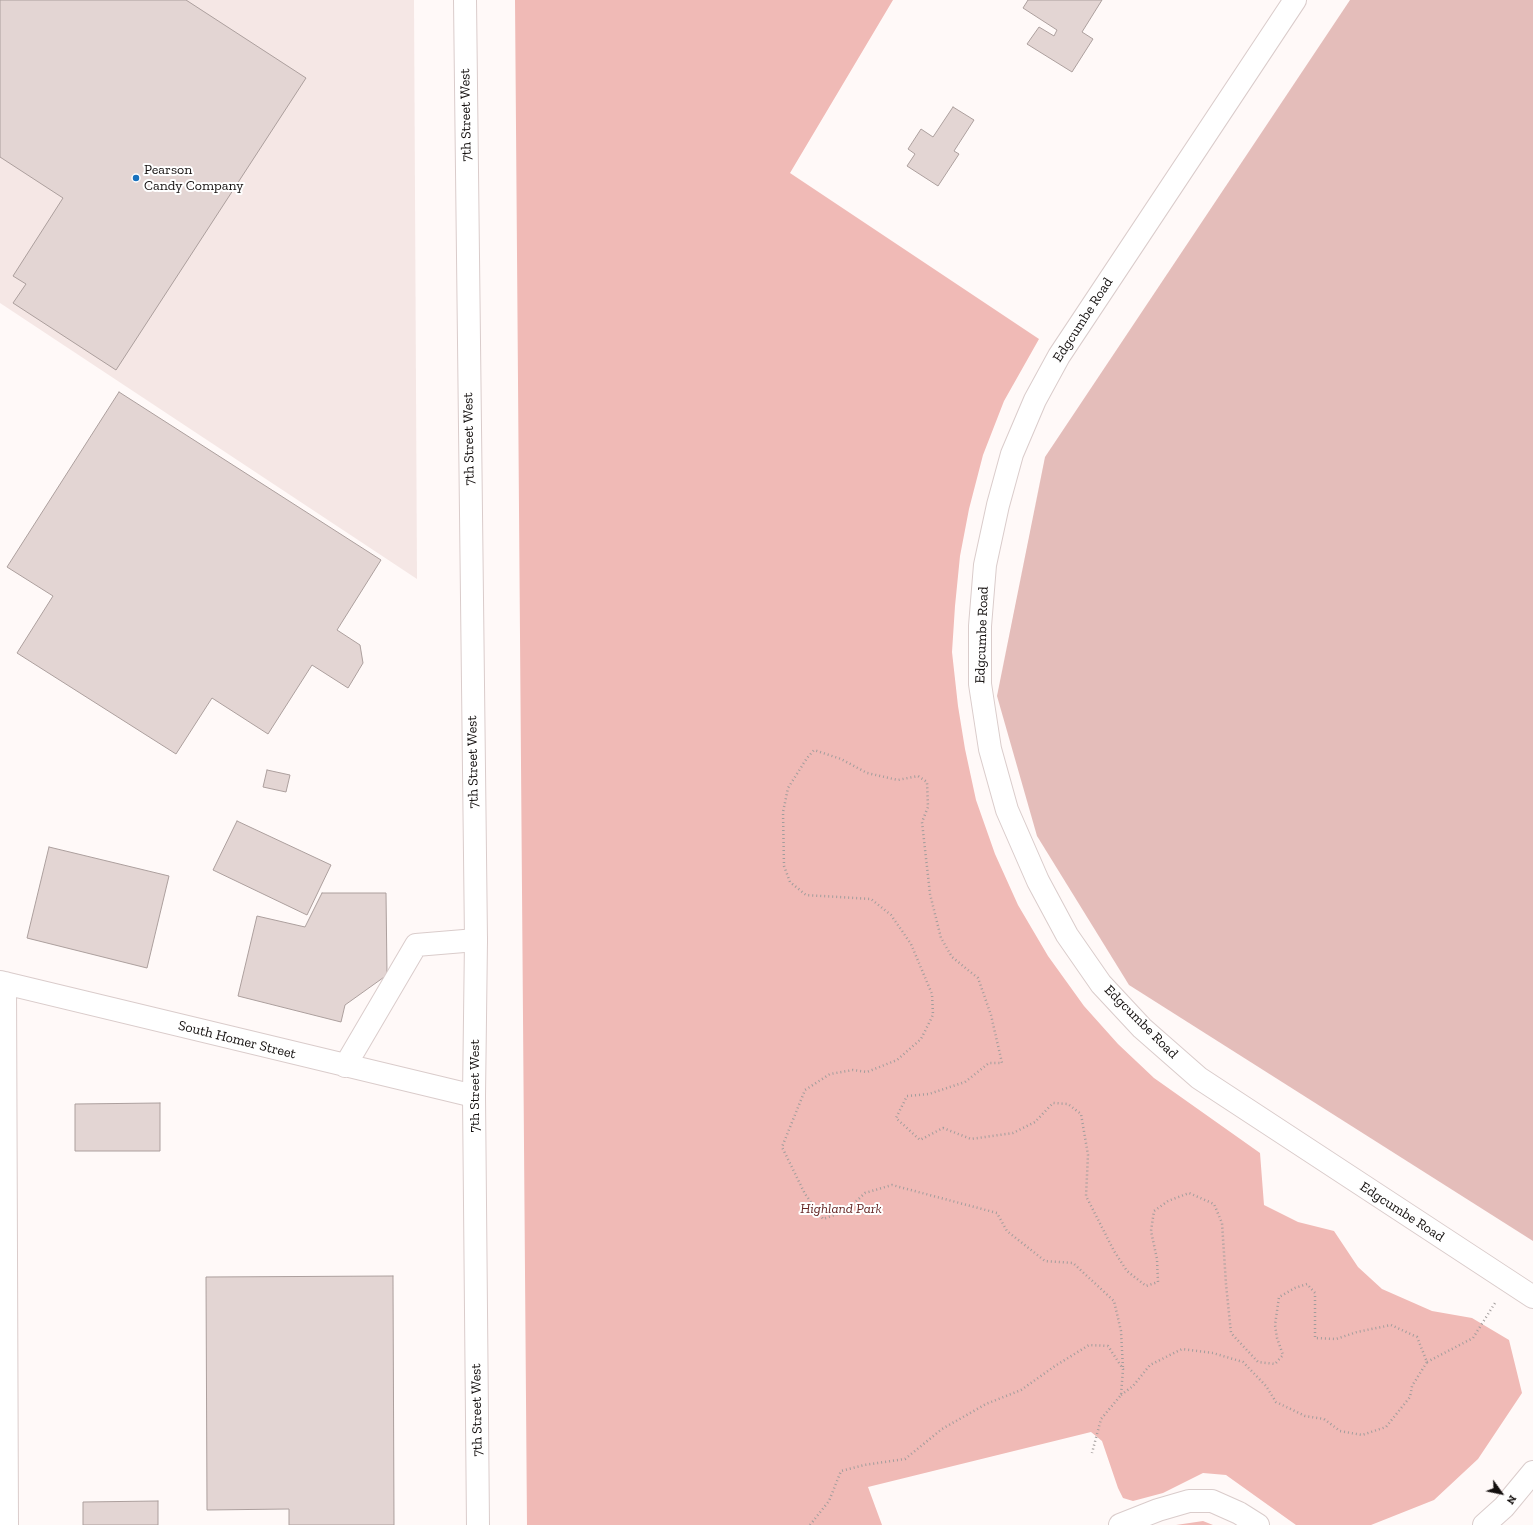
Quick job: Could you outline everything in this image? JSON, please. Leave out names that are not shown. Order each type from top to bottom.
[{"type":"street","name":"7th Street West","points":[[465,0],[476,940],[474,1096],[478,1525]]},
{"type":"street","name":"Edgcumbe Road","points":[[1295,0],[1059,356],[1035,400],[1012,454],[998,506],[985,565],[980,626],[980,684],[990,749],[1007,810],[1038,880],[1064,928],[1101,984],[1142,1028],[1199,1078],[1533,1297]]},
{"type":"street","points":[[346,1066],[416,946],[476,940]]},
{"type":"street","points":[[2,983],[7,1525]]},
{"type":"street","name":"South Homer Street","points":[[2,983],[474,1096]]},
{"type":"street","points":[[1484,1525],[1504,1507],[1533,1472]]},
{"type":"street","points":[[1120,1525],[1158,1510],[1189,1501],[1212,1501],[1239,1513],[1258,1525]]},
{"type":"path","points":[[1121,1395],[1123,1369],[1121,1330],[1114,1301],[1073,1263],[1046,1261],[1007,1231],[997,1213],[892,1185],[865,1192],[846,1211],[823,1219],[805,1194],[782,1147],[805,1090],[830,1074],[852,1070],[867,1072],[897,1060],[921,1040],[933,1015],[932,994],[912,944],[891,915],[871,899],[806,895],[790,882],[784,866],[783,812],[788,788],[807,758],[814,750],[841,759],[867,773],[898,780],[918,776],[926,782],[928,807],[922,822],[930,894],[941,938],[952,957],[978,978],[991,1015],[1002,1062],[989,1063],[965,1082],[929,1094],[907,1096],[896,1118],[920,1140],[943,1128],[971,1139],[1013,1133],[1035,1122],[1053,1103],[1068,1104],[1081,1114],[1088,1155],[1086,1196],[1114,1251],[1127,1271],[1146,1286],[1158,1282],[1157,1259],[1151,1231],[1154,1211],[1168,1202],[1189,1193],[1214,1204],[1222,1223],[1231,1333],[1258,1362],[1275,1364],[1283,1355],[1277,1338],[1275,1326],[1279,1297],[1295,1288],[1307,1284],[1315,1293],[1315,1338],[1336,1339],[1357,1332],[1391,1325],[1417,1337],[1426,1362]]},
{"type":"path","points":[[1092,1452],[1100,1419],[1121,1395],[1133,1386],[1150,1365],[1182,1349],[1213,1352],[1243,1362],[1266,1386],[1276,1402],[1305,1416],[1324,1419],[1340,1431],[1362,1435],[1386,1427],[1410,1397],[1412,1386],[1426,1362],[1473,1338],[1509,1281]]},
{"type":"path","points":[[810,1525],[829,1501],[841,1471],[864,1465],[905,1459],[942,1429],[986,1404],[1021,1390],[1055,1366],[1089,1345],[1108,1346],[1123,1369]]},
{"type":"shaded area","points":[[0,0],[414,0],[417,579],[0,303]]},
{"type":"shaded area","points":[[1350,0],[1533,0],[1533,1241],[1129,985],[1037,836],[997,696],[1045,457]]},
{"type":"green space","name":"Highland Park","points":[[515,0],[893,0],[790,173],[1039,339],[1004,401],[983,455],[969,509],[960,556],[955,606],[952,652],[958,706],[965,749],[976,800],[995,854],[1018,905],[1048,956],[1084,1006],[1118,1044],[1154,1078],[1260,1153],[1264,1205],[1298,1222],[1334,1231],[1358,1267],[1382,1289],[1432,1311],[1472,1318],[1509,1340],[1522,1393],[1478,1459],[1434,1500],[1371,1525],[1296,1525],[1226,1475],[1203,1473],[1163,1493],[1133,1501],[1123,1498],[1118,1488],[1102,1441],[1091,1432],[868,1487],[882,1525],[527,1525]]},
{"type":"green space","points":[[1203,1521],[1213,1525],[1176,1525]]},
{"type":"building","name":"Pearson Candy Company","points":[[0,0],[186,0],[306,78],[116,370],[13,303],[26,284],[13,276],[63,198],[0,157]]},
{"type":"building","points":[[1028,0],[1102,0],[1082,32],[1093,39],[1072,72],[1027,44],[1039,27],[1054,36],[1057,30],[1023,8]]},
{"type":"building","points":[[953,107],[974,120],[954,151],[959,154],[938,186],[907,166],[915,154],[908,149],[921,129],[933,137]]},
{"type":"building","points":[[119,392],[381,560],[337,630],[360,645],[363,663],[348,688],[312,665],[268,734],[212,698],[176,754],[17,653],[53,596],[7,567]]},
{"type":"building","points":[[267,770],[290,775],[286,792],[263,787]]},
{"type":"building","points":[[237,821],[331,865],[307,915],[213,870]]},
{"type":"building","points":[[49,847],[169,876],[147,968],[27,938]]},
{"type":"building","points":[[322,893],[386,893],[387,975],[345,1005],[341,1022],[238,996],[257,916],[305,927]]},
{"type":"building","points":[[160,1103],[160,1151],[75,1151],[75,1104]]},
{"type":"building","points":[[393,1276],[394,1525],[289,1525],[289,1509],[207,1510],[206,1277]]},
{"type":"building","points":[[158,1501],[158,1525],[83,1525],[83,1502]]},
{"type":"place","name":"Pearson Candy Company","points":[[136,178]]}]
